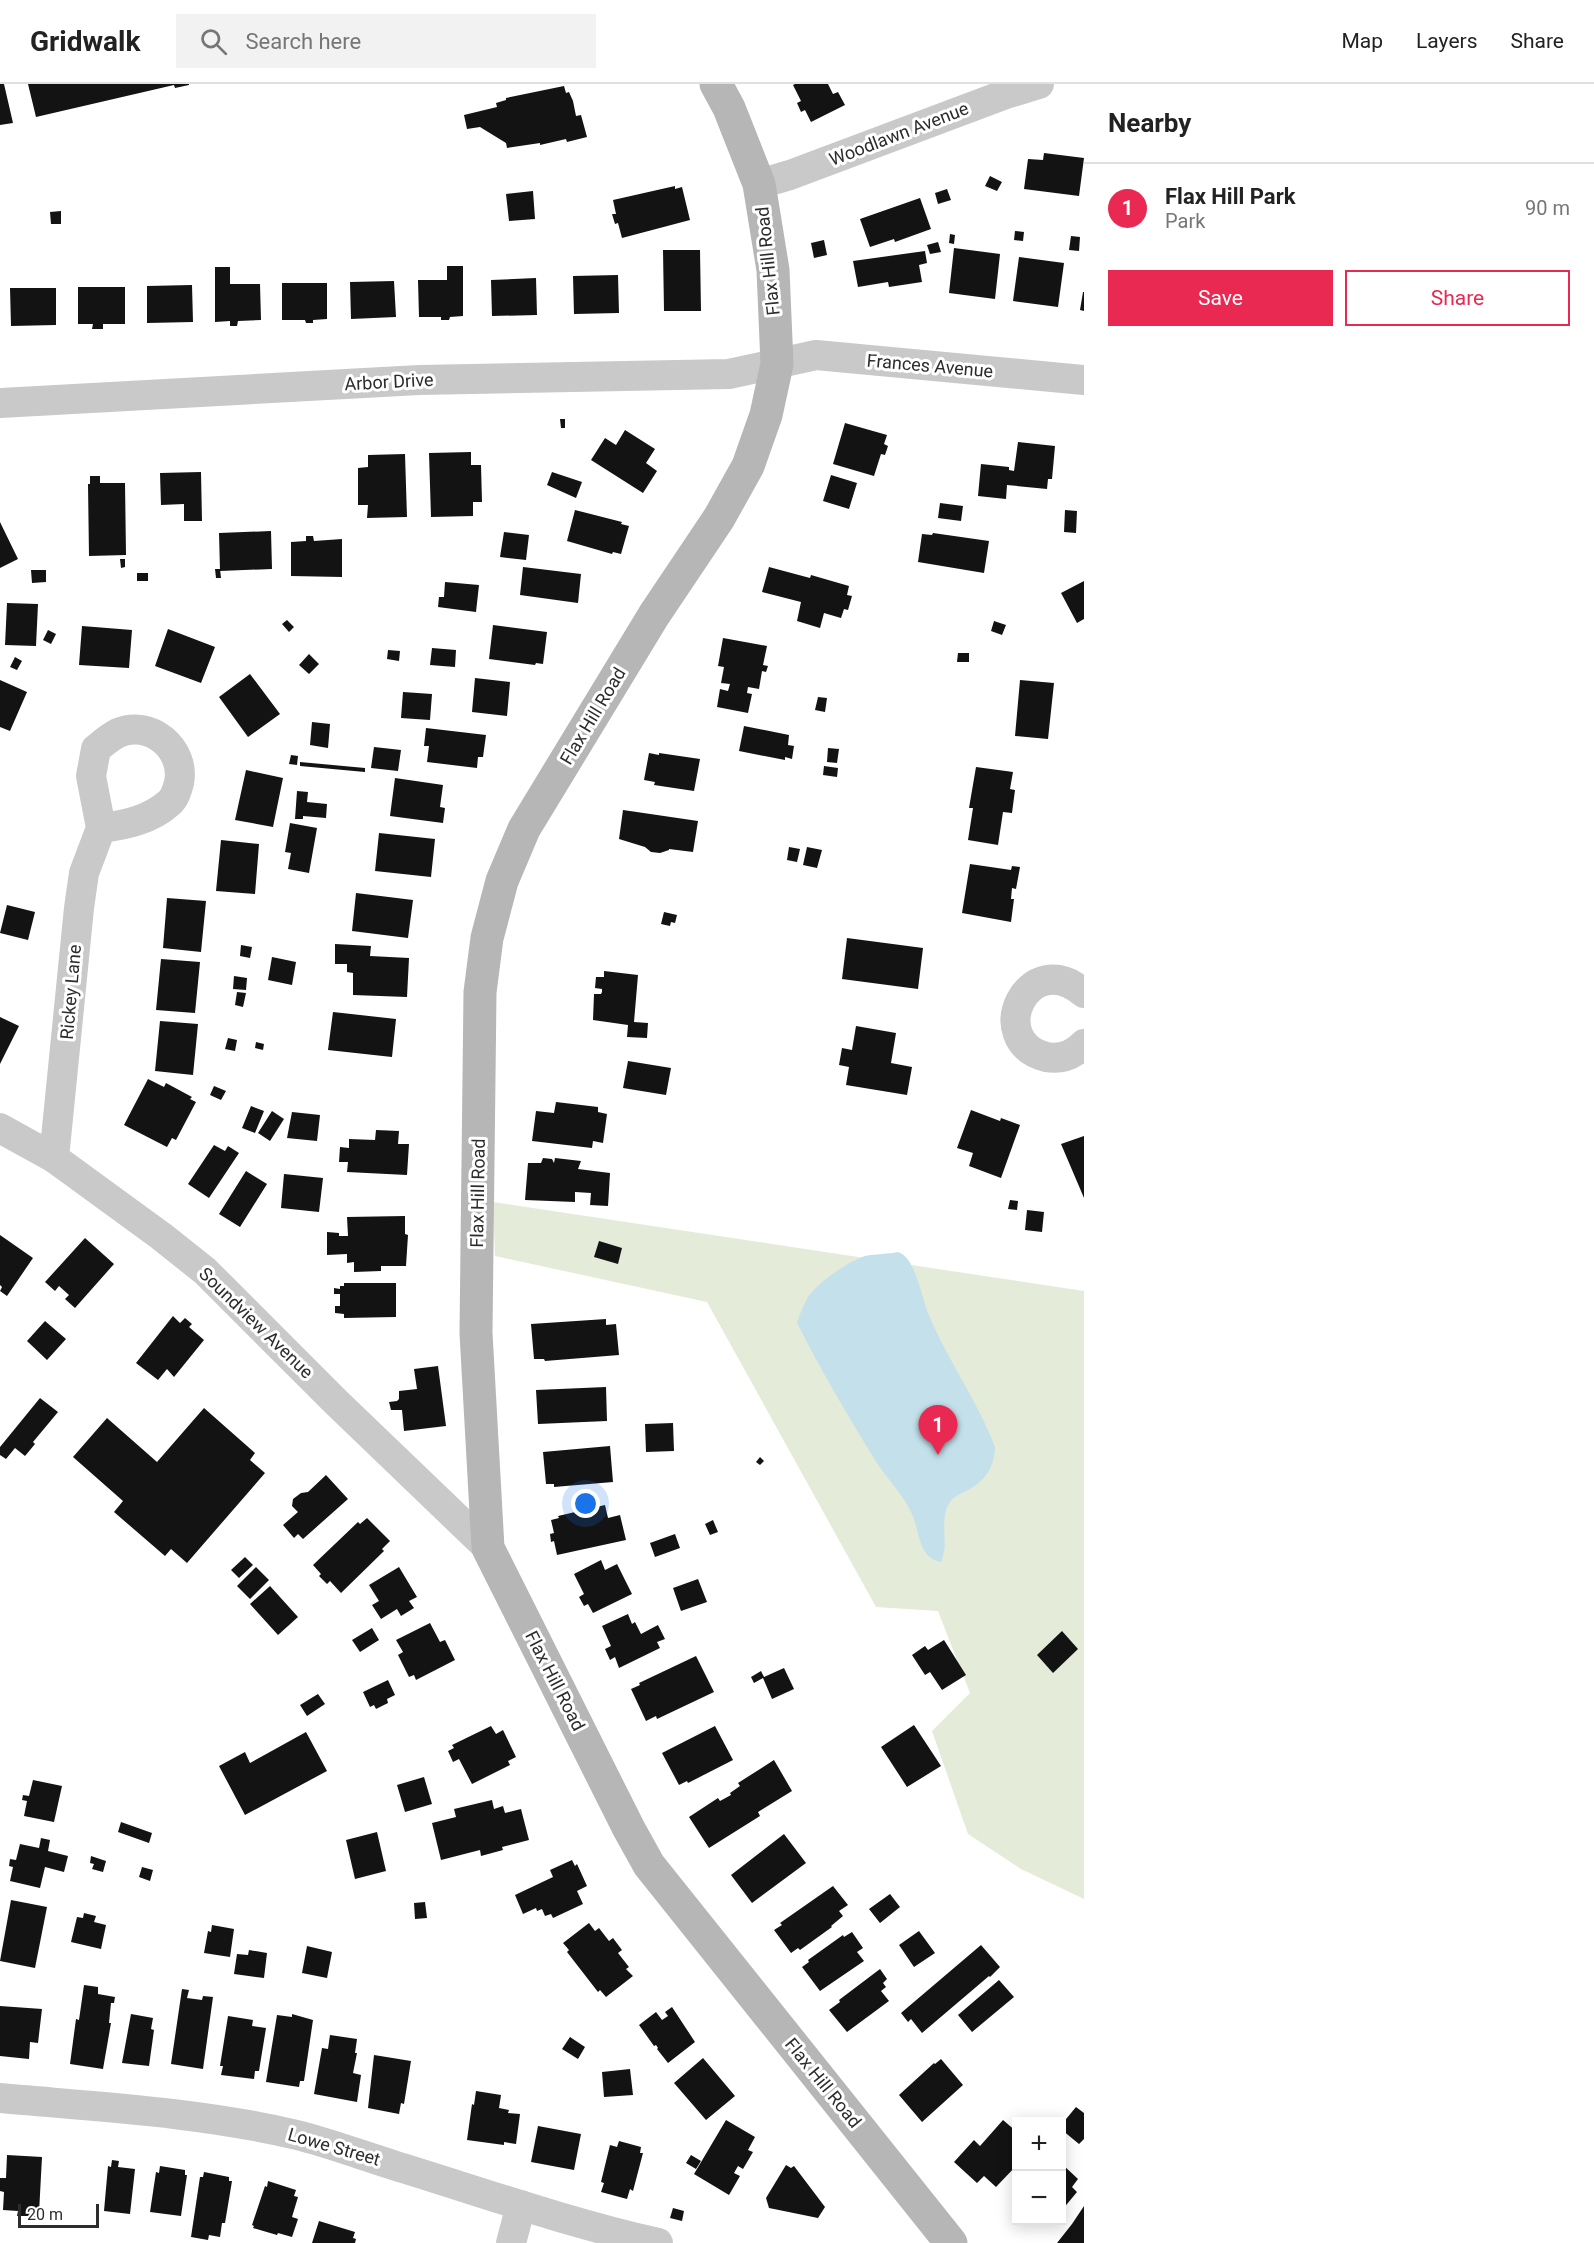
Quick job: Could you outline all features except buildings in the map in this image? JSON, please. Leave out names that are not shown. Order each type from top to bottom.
[{"type":"main road","name":"Flax Hill Road","points":[[716,84],[729,108],[759,184],[773,270],[777,364],[766,415],[748,466],[719,518],[654,615],[524,829],[502,880],[487,938],[480,992],[476,1333],[488,1548],[628,1829],[649,1865],[951,2243]]},
{"type":"street","name":"Woodlawn Avenue","points":[[759,184],[790,175],[1006,94],[1039,84]]},
{"type":"street","name":"Frances Avenue","points":[[777,364],[816,355],[1084,380]]},
{"type":"street","name":"Arbor Drive","points":[[0,403],[419,380],[729,374],[777,364]]},
{"type":"street","name":"Rickey Lane","points":[[54,1158],[79,908],[84,873],[101,828]]},
{"type":"street","points":[[1081,980],[1052,979],[1032,987],[1023,994],[1015,1016],[1020,1037],[1027,1046],[1044,1056],[1063,1057],[1076,1052],[1084,1044]]},
{"type":"street","name":"Soundview Avenue","points":[[0,1128],[54,1158],[205,1271],[336,1402],[488,1548]]},
{"type":"street","name":"Lowe Street","points":[[0,2098],[171,2114],[255,2126],[301,2136],[521,2205],[626,2236],[658,2243]]},
{"type":"street","points":[[511,2243],[521,2205]]},
{"type":"green space","points":[[493,1202],[1084,1291],[1084,1899],[1021,1869],[968,1834],[932,1731],[970,1693],[938,1611],[876,1607],[707,1302],[495,1256]]},
{"type":"water","points":[[898,1252],[914,1269],[928,1313],[995,1447],[991,1466],[985,1477],[950,1502],[945,1516],[945,1547],[941,1562],[933,1560],[924,1550],[912,1514],[865,1443],[797,1323],[812,1291],[834,1273],[865,1256]]},
{"type":"place","name":"Flax Hill Park","points":[[938,1455]]}]
